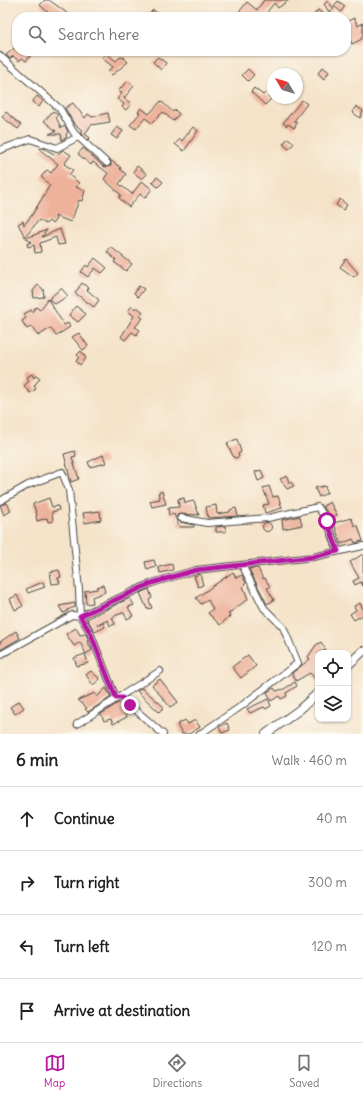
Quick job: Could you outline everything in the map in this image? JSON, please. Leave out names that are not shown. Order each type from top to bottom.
[{"type":"main road","points":[[351,662],[363,651]]},
{"type":"main road","points":[[266,734],[299,710],[315,696]]},
{"type":"street","points":[[0,56],[60,108],[74,134],[107,163]]},
{"type":"street","points":[[0,150],[30,139],[56,148],[78,137]]},
{"type":"street","points":[[0,500],[28,485],[62,472],[69,490],[79,590],[80,616],[90,632],[116,698]]},
{"type":"street","points":[[181,518],[207,523],[268,518],[318,507],[327,521],[338,551]]},
{"type":"street","points":[[0,655],[72,615],[80,616],[152,583],[196,570],[313,557],[363,546]]},
{"type":"street","points":[[200,734],[240,707],[298,663],[283,627],[264,608],[242,565]]},
{"type":"street","points":[[77,724],[160,671]]},
{"type":"street","points":[[116,698],[122,698],[163,734]]},
{"type":"building","points":[[45,0],[49,0],[66,12],[48,12],[40,5]]},
{"type":"building","points":[[264,0],[289,0],[278,8],[274,3],[267,12],[239,12],[247,2],[257,10]]},
{"type":"building","points":[[328,1],[334,9],[329,12],[324,4]]},
{"type":"building","points":[[338,1],[345,6],[341,12],[334,6]]},
{"type":"building","points":[[354,18],[358,26],[363,23],[362,39],[352,44],[351,42],[351,20]]},
{"type":"building","points":[[12,50],[13,56],[10,59],[6,55]]},
{"type":"building","points":[[13,56],[30,56],[26,61],[22,58],[19,61]]},
{"type":"building","points":[[104,56],[110,56],[116,61],[120,57],[123,57],[128,62],[112,75],[108,71],[113,67],[102,58]]},
{"type":"building","points":[[158,57],[166,63],[161,70],[153,62]]},
{"type":"building","points":[[323,67],[329,72],[324,79],[318,73]]},
{"type":"building","points":[[248,69],[254,75],[248,81],[242,75]]},
{"type":"building","points":[[128,81],[134,86],[124,98],[131,104],[126,110],[122,107],[124,104],[117,99],[122,93],[118,91]]},
{"type":"building","points":[[254,88],[263,95],[265,93],[267,95],[267,103],[265,105],[251,92]]},
{"type":"building","points":[[37,96],[43,101],[39,107],[32,102]]},
{"type":"building","points":[[161,101],[173,112],[175,110],[179,114],[173,121],[163,112],[152,123],[145,118],[136,129],[130,125],[140,113],[138,112],[141,108],[149,114]]},
{"type":"building","points":[[303,101],[307,104],[294,121],[297,123],[294,128],[283,123],[299,104],[303,104]]},
{"type":"building","points":[[73,103],[85,118],[88,114],[92,117],[108,113],[110,122],[91,125],[85,134],[90,138],[88,140],[80,132],[82,130],[74,124],[65,108]]},
{"type":"building","points":[[356,106],[363,111],[360,118],[352,112]]},
{"type":"building","points":[[53,111],[58,115],[56,117],[61,128],[65,126],[68,132],[66,134],[67,137],[62,140],[61,134],[49,134],[56,131],[44,121]]},
{"type":"building","points":[[6,112],[21,125],[18,129],[2,117]]},
{"type":"building","points":[[117,127],[123,131],[117,139],[111,135]]},
{"type":"building","points":[[193,127],[198,131],[184,151],[175,144],[180,139],[182,141]]},
{"type":"building","points":[[288,138],[294,143],[289,149],[283,144]]},
{"type":"building","points":[[43,148],[56,155],[63,150],[71,155],[64,164],[73,170],[69,175],[79,183],[76,187],[85,191],[82,201],[79,200],[71,222],[55,216],[56,219],[52,224],[49,221],[46,224],[39,220],[25,237],[18,224],[23,221],[24,225],[32,215],[50,185],[41,177],[47,170],[51,173],[58,164],[39,149]]},
{"type":"building","points":[[83,148],[104,167],[111,166],[109,159],[121,168],[120,169],[126,174],[119,184],[132,194],[142,181],[152,189],[145,198],[140,194],[129,207],[119,198],[121,195],[104,179],[108,173],[93,162],[91,165],[78,154]]},
{"type":"building","points":[[137,166],[147,174],[142,179],[133,172]]},
{"type":"building","points":[[157,177],[163,182],[158,187],[152,182]]},
{"type":"building","points":[[340,199],[347,205],[343,210],[336,205]]},
{"type":"building","points":[[60,229],[65,244],[58,245],[56,237],[40,243],[41,252],[35,253],[34,245],[28,247],[27,244],[31,242],[26,238],[47,230],[42,237]]},
{"type":"building","points":[[111,247],[132,264],[126,271],[114,262],[116,260],[107,252]]},
{"type":"building","points":[[95,258],[107,268],[102,273],[95,268],[88,277],[81,272],[86,265],[88,267]]},
{"type":"building","points":[[346,259],[358,273],[354,277],[340,267]]},
{"type":"building","points":[[82,283],[89,288],[87,290],[99,300],[94,307],[75,293]]},
{"type":"building","points":[[38,285],[43,289],[44,297],[34,298],[33,291]]},
{"type":"building","points":[[139,286],[144,289],[138,297],[134,293]]},
{"type":"building","points":[[61,288],[68,296],[55,304],[49,299]]},
{"type":"building","points":[[48,299],[64,325],[68,323],[70,327],[56,336],[51,328],[38,336],[32,326],[27,329],[22,321],[26,318],[24,314],[31,310],[32,312],[36,307],[40,310]]},
{"type":"building","points":[[76,306],[86,314],[78,322],[69,315]]},
{"type":"building","points":[[132,306],[135,309],[137,307],[143,312],[140,316],[143,318],[135,327],[140,330],[136,335],[132,332],[125,340],[121,337],[134,316],[128,311]]},
{"type":"building","points":[[79,333],[88,346],[83,350],[72,337]]},
{"type":"building","points":[[81,351],[86,358],[80,365],[76,361],[79,357],[77,355]]},
{"type":"building","points":[[32,374],[34,378],[36,375],[40,378],[34,386],[36,389],[30,393],[24,386],[29,381],[27,377]]},
{"type":"building","points":[[237,439],[241,452],[238,454],[239,457],[234,458],[227,443]]},
{"type":"building","points":[[75,451],[76,456],[72,457],[79,479],[71,482],[64,454]]},
{"type":"building","points":[[103,455],[106,463],[90,467],[88,462]]},
{"type":"building","points":[[261,470],[264,478],[258,481],[255,472]]},
{"type":"building","points":[[287,476],[289,483],[291,482],[294,486],[287,489],[280,479]]},
{"type":"building","points":[[269,486],[273,497],[278,496],[282,508],[265,513],[263,505],[269,504],[263,488]]},
{"type":"building","points":[[325,486],[327,493],[319,497],[315,488]]},
{"type":"building","points":[[162,491],[166,504],[152,507],[150,501],[160,499],[158,493]]},
{"type":"building","points":[[49,498],[52,507],[58,506],[59,510],[52,512],[53,521],[48,522],[47,518],[37,521],[37,515],[33,504]]},
{"type":"building","points":[[184,498],[185,503],[194,501],[199,515],[180,514],[177,515],[177,520],[194,525],[194,527],[179,527],[174,514],[169,515],[168,508],[179,507],[178,499]]},
{"type":"building","points":[[330,502],[337,515],[331,518],[323,506]]},
{"type":"building","points":[[7,503],[11,511],[4,515],[0,505]]},
{"type":"building","points":[[216,505],[217,514],[230,512],[230,510],[236,508],[238,516],[208,518],[206,507]]},
{"type":"building","points":[[100,511],[101,520],[85,523],[83,513]]},
{"type":"building","points":[[300,516],[302,525],[283,529],[282,520]]},
{"type":"building","points":[[351,518],[355,526],[358,526],[363,541],[355,543],[353,539],[341,544],[334,523]]},
{"type":"building","points":[[265,523],[269,523],[271,527],[269,531],[265,531],[263,529],[263,525]]},
{"type":"building","points":[[225,526],[226,532],[216,532],[216,527]]},
{"type":"building","points":[[363,554],[363,586],[361,582],[355,585],[353,581],[359,578],[350,562]]},
{"type":"building","points":[[154,560],[156,567],[147,570],[145,562]]},
{"type":"building","points":[[172,564],[173,570],[160,573],[159,567]]},
{"type":"building","points":[[258,568],[263,579],[265,578],[270,587],[267,588],[274,600],[267,604],[249,569]]},
{"type":"building","points":[[59,570],[61,577],[58,578],[60,583],[52,584],[50,572]]},
{"type":"building","points":[[233,572],[236,578],[242,575],[246,583],[243,586],[248,599],[228,614],[230,616],[220,625],[208,613],[213,609],[208,600],[201,604],[196,598]]},
{"type":"building","points":[[200,574],[203,585],[198,587],[194,576]]},
{"type":"building","points":[[43,582],[45,587],[28,593],[26,589]]},
{"type":"building","points":[[103,585],[105,592],[92,597],[93,603],[86,604],[85,591],[97,589],[97,587]]},
{"type":"building","points":[[149,589],[152,598],[149,600],[152,608],[147,609],[140,593]]},
{"type":"building","points":[[17,595],[23,606],[15,610],[10,599]]},
{"type":"building","points":[[130,598],[134,605],[128,607],[133,616],[127,619],[124,613],[122,613],[112,617],[115,624],[110,626],[108,620],[97,625],[103,623],[105,627],[95,632],[87,619]]},
{"type":"building","points":[[75,603],[75,607],[63,613],[59,606]]},
{"type":"building","points":[[360,603],[363,609],[363,615],[354,620],[350,614],[356,610],[354,606]]},
{"type":"building","points":[[76,628],[80,635],[86,634],[89,640],[87,641],[92,650],[86,654],[80,642],[74,646],[66,634]]},
{"type":"building","points":[[16,631],[20,638],[0,650],[0,642]]},
{"type":"building","points":[[321,642],[326,650],[315,650],[315,679],[310,673],[296,681],[292,673],[310,659],[308,657],[316,645]]},
{"type":"building","points":[[85,654],[88,663],[77,666],[74,658]]},
{"type":"building","points":[[248,655],[256,666],[241,678],[232,667]]},
{"type":"building","points":[[91,671],[100,679],[93,685],[86,675]]},
{"type":"building","points":[[160,679],[178,702],[170,707],[152,685]]},
{"type":"building","points":[[295,682],[297,686],[286,693],[287,696],[281,699],[279,696],[271,701],[267,692],[274,688],[276,691],[284,689]]},
{"type":"building","points":[[106,688],[111,697],[88,712],[85,709],[87,708],[78,700],[95,693],[97,697]]},
{"type":"building","points":[[142,688],[164,707],[159,712],[137,691]]},
{"type":"building","points":[[268,699],[271,706],[266,709],[264,707],[250,713],[247,709]]},
{"type":"building","points":[[19,701],[24,708],[15,714],[10,707]]},
{"type":"building","points":[[118,703],[125,707],[123,708],[127,717],[113,724],[111,719],[104,721],[101,714]]},
{"type":"building","points":[[185,720],[188,724],[195,720],[200,727],[189,734],[182,734],[177,725]]},
{"type":"building","points":[[227,723],[230,730],[222,733],[219,727]]},
{"type":"route","points":[[130,705],[122,698],[116,698],[90,632],[80,616],[152,583],[196,570],[313,557],[338,551],[327,521]]}]
